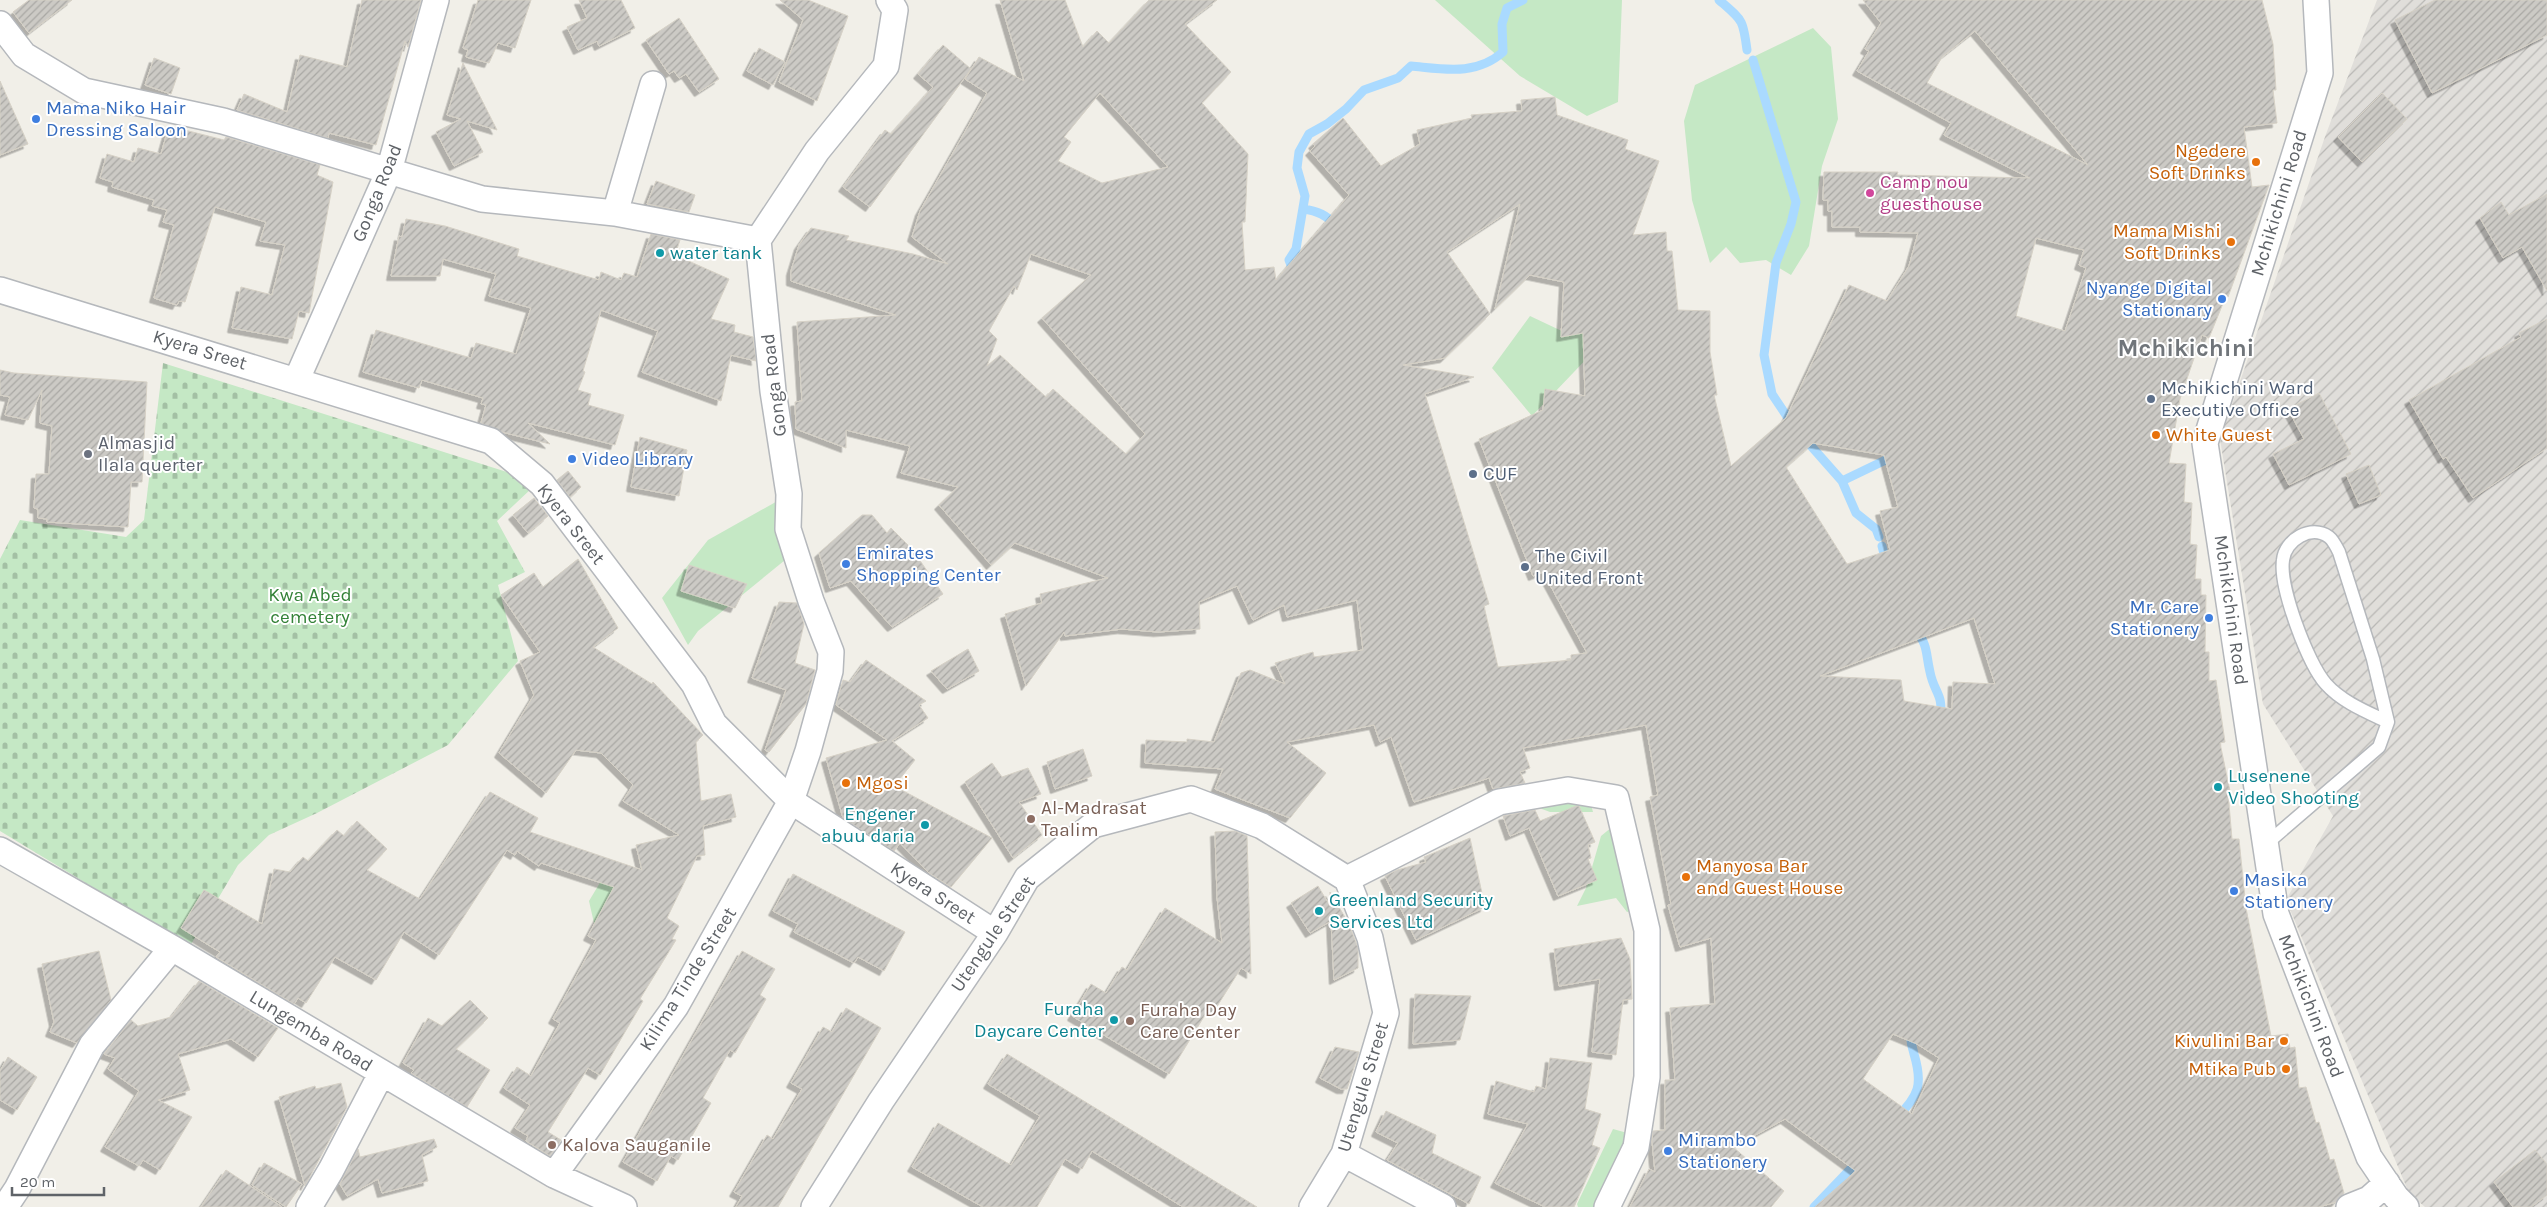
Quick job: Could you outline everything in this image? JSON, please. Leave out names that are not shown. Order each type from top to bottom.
[{"type":"street","name":"Gonga Road","points":[[297,379],[389,171],[436,0]]},
{"type":"street","points":[[2,31],[24,55],[84,91],[223,121],[482,200],[615,213],[758,240],[817,151],[886,66],[895,10],[888,0]]},
{"type":"street","name":"Mchikichini Road","points":[[2316,0],[2320,73],[2206,443],[2276,914],[2369,1157],[2406,1207]]},
{"type":"street","points":[[615,213],[653,84]]},
{"type":"street","name":"Gonga Road","points":[[758,240],[774,391],[788,494],[788,529],[811,601],[831,652],[830,672],[808,751],[791,801]]},
{"type":"street","name":"Kyera Sreet","points":[[0,290],[297,379],[491,441],[542,484],[694,684],[714,724],[791,801],[995,933]]},
{"type":"street","points":[[1347,879],[1499,802],[1568,790],[1616,798],[1647,930],[1647,1076],[1636,1147],[1607,1207]]},
{"type":"street","name":"Utengule Street","points":[[814,1207],[881,1101],[995,933],[1027,878],[1093,825],[1191,799],[1262,826],[1347,879],[1370,938],[1386,1013],[1344,1154],[1312,1207]]},
{"type":"street","name":"Kilima Tinde Street","points":[[554,1175],[676,1006],[791,801]]},
{"type":"street","name":"Lungemba Road","points":[[0,850],[172,948],[381,1074],[554,1175],[618,1205]]},
{"type":"street","points":[[5,1207],[18,1189],[92,1044],[172,948]]},
{"type":"street","points":[[310,1207],[332,1170],[381,1074]]},
{"type":"street","points":[[1344,1154],[1443,1207]]},
{"type":"street","points":[[2349,1207],[2369,1198],[2387,1183]]},
{"type":"lane","points":[[2265,845],[2379,747],[2388,722],[2373,660],[2340,552],[2330,537],[2316,531],[2300,536],[2287,546],[2282,560],[2283,580],[2287,599],[2315,671],[2327,686],[2344,698],[2388,722]]},
{"type":"shaded area","points":[[2377,0],[2547,0],[2547,1207],[2425,1207],[2409,1193],[2286,900],[2333,816],[2263,704],[2220,439],[2326,134]]},
{"type":"green space","points":[[1435,0],[1622,0],[1618,102],[1587,116],[1520,76]]},
{"type":"green space","points":[[1813,28],[1831,47],[1838,119],[1822,166],[1809,246],[1791,275],[1766,260],[1740,263],[1726,247],[1710,263],[1692,200],[1684,121],[1695,85]]},
{"type":"green space","points":[[1530,316],[1566,333],[1615,329],[1532,416],[1492,368]]},
{"type":"green space","name":"Kwa Abed cemetery","points":[[163,363],[513,474],[532,488],[497,521],[525,572],[498,585],[518,661],[448,745],[317,813],[269,835],[238,865],[190,946],[0,831],[0,559],[20,520],[126,537],[144,520]]},
{"type":"green space","points":[[781,499],[806,543],[698,631],[688,645],[662,598],[708,540]]},
{"type":"green space","points":[[1552,797],[1591,805],[1593,812],[1550,812],[1534,806]]},
{"type":"green space","points":[[1612,827],[1636,910],[1627,912],[1616,898],[1577,906],[1586,888],[1601,836]]},
{"type":"green space","points":[[604,876],[630,877],[596,932],[589,901]]},
{"type":"green space","points":[[1613,1129],[1631,1134],[1597,1207],[1578,1207],[1577,1204]]},
{"type":"building","points":[[29,0],[72,0],[29,33],[13,12]]},
{"type":"building","points":[[362,0],[421,0],[408,47],[405,41],[376,145],[329,133],[328,138],[237,110],[244,94],[287,112],[300,55],[347,67]]},
{"type":"building","points":[[478,0],[531,0],[515,48],[498,43],[489,63],[466,57],[468,50],[463,48]]},
{"type":"building","points":[[579,0],[621,0],[635,28],[599,46],[597,41],[578,50],[567,27],[587,18]]},
{"type":"building","points":[[780,0],[808,0],[848,16],[817,101],[779,82],[803,20]]},
{"type":"building","points":[[1000,0],[1065,0],[1083,47],[1097,31],[1109,43],[1149,0],[1217,0],[1185,24],[1231,72],[1202,103],[1248,154],[1245,222],[1242,222],[1245,270],[1274,267],[1276,280],[1349,195],[1310,151],[1315,146],[1313,144],[1343,118],[1381,166],[1420,144],[1417,130],[1472,118],[1471,115],[1522,111],[1521,100],[1555,97],[1557,115],[1628,140],[1625,149],[1659,161],[1633,235],[1666,232],[1667,251],[1672,251],[1678,310],[1710,311],[1710,352],[1717,395],[1714,395],[1731,466],[1786,418],[1849,285],[1887,301],[1909,266],[1918,233],[1860,232],[1860,227],[1832,227],[1832,211],[1828,211],[1828,200],[1823,200],[1824,172],[1898,172],[1897,175],[2030,178],[1944,135],[1951,123],[1857,71],[1869,51],[1865,49],[1881,23],[1863,0],[2262,0],[2273,44],[2276,90],[2273,90],[2277,123],[2244,127],[2252,187],[2269,185],[2228,297],[2226,296],[2209,338],[2202,335],[2180,399],[2169,463],[2186,464],[2184,502],[2192,503],[2190,544],[2197,545],[2195,579],[2201,579],[2201,595],[2206,595],[2205,652],[2209,652],[2209,681],[2216,680],[2225,742],[2220,743],[2230,791],[2228,792],[2232,839],[2239,839],[2246,908],[2271,1036],[2288,1034],[2290,1048],[2295,1047],[2299,1088],[2306,1087],[2316,1123],[2319,1122],[2330,1160],[2334,1159],[2344,1193],[2336,1202],[2319,1207],[1815,1207],[1856,1171],[1785,1119],[1733,1147],[1784,1191],[1771,1207],[1630,1207],[1649,1169],[1655,1172],[1653,1131],[1665,1130],[1665,1080],[1675,1080],[1670,1008],[1715,1004],[1711,938],[1680,947],[1668,905],[1671,904],[1650,797],[1658,795],[1646,725],[1523,748],[1530,768],[1520,772],[1525,783],[1493,789],[1489,778],[1414,802],[1391,737],[1380,742],[1374,725],[1287,742],[1326,773],[1290,818],[1215,789],[1223,769],[1145,763],[1146,740],[1187,742],[1187,739],[1214,742],[1241,673],[1250,670],[1285,684],[1275,663],[1313,652],[1314,657],[1363,650],[1357,600],[1287,617],[1284,605],[1253,620],[1237,586],[1199,602],[1200,629],[1158,632],[1122,629],[1065,636],[1064,632],[1026,686],[1005,614],[1042,603],[1040,594],[1108,578],[1015,543],[991,565],[939,505],[958,487],[901,473],[910,446],[846,430],[846,448],[796,429],[795,402],[802,401],[797,322],[896,315],[791,281],[791,271],[799,245],[811,228],[849,236],[846,240],[913,254],[948,264],[912,237],[920,211],[987,93],[965,79],[979,57],[1024,81]],"holes":[[[1975,31],[2088,165],[1927,83],[1942,57]],[[1100,93],[1168,167],[1102,183],[1058,161],[1071,142],[1064,137]],[[1520,204],[1495,309],[1530,275],[1564,282],[1561,337],[1583,333],[1585,396],[1545,389],[1543,410],[1479,439],[1533,576],[1543,572],[1587,653],[1571,655],[1571,660],[1498,667],[1484,606],[1489,604],[1425,394],[1474,377],[1403,365],[1445,358],[1490,314],[1447,252]],[[2036,238],[2084,250],[2079,265],[2086,268],[2065,331],[2016,316]],[[1031,254],[1091,275],[1042,318],[1145,434],[1126,454],[1053,389],[1046,397],[1000,355],[987,366],[997,339],[989,331],[1014,286],[1017,290]],[[1813,443],[1884,455],[1898,507],[1880,511],[1890,550],[1847,564],[1786,467]],[[1974,618],[1995,684],[1953,682],[1952,709],[1904,701],[1901,680],[1820,676]],[[1893,1034],[1917,1044],[1939,1058],[1912,1114],[1863,1079]]]},
{"type":"building","points":[[2435,0],[2547,0],[2547,35],[2432,93],[2395,20]]},
{"type":"building","points":[[679,18],[719,79],[699,92],[686,74],[679,78],[674,71],[669,74],[646,40]]},
{"type":"building","points":[[943,45],[971,69],[870,207],[843,187],[885,130],[891,134],[933,87],[918,74]]},
{"type":"building","points":[[759,48],[785,62],[773,85],[747,71]]},
{"type":"building","points":[[154,58],[180,68],[171,94],[145,85]]},
{"type":"building","points":[[463,63],[497,130],[467,121],[483,152],[454,166],[436,132],[461,119],[447,115]]},
{"type":"building","points":[[0,81],[28,144],[0,155]]},
{"type":"building","points":[[2382,93],[2407,119],[2362,162],[2338,137]]},
{"type":"building","points":[[169,126],[224,140],[226,137],[320,165],[317,175],[333,182],[309,313],[299,311],[292,339],[232,328],[241,287],[272,295],[285,245],[260,241],[266,222],[215,207],[185,302],[179,301],[177,305],[154,298],[174,225],[163,222],[167,210],[152,206],[154,200],[112,187],[113,182],[100,178],[107,154],[134,162],[138,148],[161,154]]},
{"type":"building","points":[[656,181],[695,195],[689,212],[647,204]]},
{"type":"building","points":[[2547,194],[2547,291],[2522,247],[2503,258],[2480,218],[2501,202],[2509,215]]},
{"type":"building","points":[[406,219],[445,226],[519,249],[517,256],[599,280],[601,272],[621,280],[624,273],[637,277],[651,234],[680,240],[675,255],[729,279],[711,319],[735,325],[734,332],[753,337],[756,361],[731,355],[721,401],[642,372],[658,331],[601,310],[583,371],[585,372],[578,390],[591,394],[588,405],[624,415],[615,445],[528,423],[550,444],[502,432],[481,423],[486,405],[481,404],[483,398],[422,380],[419,388],[363,372],[376,330],[471,358],[476,343],[516,354],[531,308],[489,296],[496,274],[443,259],[440,276],[391,276],[399,236],[402,237]]},
{"type":"building","points":[[2547,319],[2547,448],[2473,498],[2446,457],[2443,459],[2409,400],[2521,337],[2519,333]]},
{"type":"building","points":[[0,370],[14,373],[147,382],[142,482],[131,482],[128,527],[47,522],[47,519],[38,518],[38,509],[34,508],[36,474],[49,474],[52,426],[40,423],[42,390],[28,420],[5,415],[10,397],[0,395]]},
{"type":"building","points":[[2319,393],[2351,454],[2289,485],[2273,454],[2304,439],[2288,409]]},
{"type":"building","points":[[640,437],[687,450],[679,496],[631,487]]},
{"type":"building","points":[[2369,465],[2381,495],[2359,504],[2346,474]]},
{"type":"building","points":[[568,471],[581,487],[570,497],[557,480]]},
{"type":"building","points":[[534,498],[548,516],[528,533],[513,515]]},
{"type":"building","points":[[862,515],[872,515],[887,533],[891,528],[912,549],[943,594],[892,627],[851,581],[830,588],[819,553]]},
{"type":"building","points":[[578,559],[618,628],[593,647],[652,684],[653,682],[703,735],[696,742],[701,801],[731,794],[736,817],[703,826],[705,855],[697,856],[667,918],[679,926],[672,939],[676,940],[640,999],[643,1001],[600,1075],[588,1068],[548,1132],[561,1140],[550,1156],[526,1141],[528,1136],[515,1128],[530,1105],[504,1088],[517,1067],[531,1076],[560,1023],[553,1019],[596,940],[588,936],[614,887],[541,863],[539,866],[517,851],[515,855],[507,850],[439,955],[404,932],[376,980],[335,957],[306,1003],[298,998],[294,1004],[216,957],[220,952],[181,928],[204,890],[262,924],[274,869],[290,872],[303,857],[308,861],[337,830],[344,836],[357,821],[387,849],[367,870],[420,899],[490,792],[538,818],[530,832],[642,870],[636,845],[679,835],[623,801],[633,785],[601,753],[576,750],[546,793],[499,753],[534,695],[520,661],[540,652],[501,595],[534,573],[543,587]]},
{"type":"building","points":[[689,565],[747,584],[735,608],[681,591]]},
{"type":"building","points":[[779,602],[797,603],[804,624],[795,663],[815,670],[806,704],[769,752],[765,750],[786,690],[752,678]]},
{"type":"building","points":[[968,649],[979,671],[947,689],[931,671]]},
{"type":"building","points":[[866,660],[926,701],[919,705],[928,718],[892,741],[915,760],[894,786],[992,838],[951,887],[929,873],[900,843],[894,851],[843,818],[826,758],[887,740],[836,705],[843,680],[850,682]]},
{"type":"building","points":[[1083,749],[1092,776],[1055,789],[1047,762]]},
{"type":"building","points":[[992,763],[1002,777],[1028,768],[1041,794],[1019,802],[1042,835],[1013,858],[965,782]]},
{"type":"building","points":[[1579,806],[1595,842],[1588,845],[1591,858],[1588,859],[1597,880],[1558,896],[1529,828],[1510,836],[1503,816],[1535,810],[1540,821]]},
{"type":"building","points":[[1235,831],[1247,836],[1251,974],[1241,968],[1216,1008],[1211,1005],[1169,1074],[1072,1016],[1091,984],[1106,993],[1122,967],[1127,970],[1165,908],[1222,943],[1217,897],[1215,832]]},
{"type":"building","points":[[1470,838],[1485,907],[1416,940],[1385,876],[1397,870],[1426,862],[1424,857]]},
{"type":"building","points":[[793,874],[905,932],[884,971],[858,957],[854,963],[794,932],[798,924],[773,911]]},
{"type":"building","points":[[1318,886],[1330,906],[1330,892],[1349,924],[1358,948],[1358,968],[1334,980],[1331,921],[1310,933],[1291,903]]},
{"type":"building","points":[[1621,938],[1630,959],[1632,999],[1623,1000],[1616,1055],[1592,1052],[1600,979],[1559,986],[1554,949]]},
{"type":"building","points":[[99,951],[111,1000],[77,1043],[50,1032],[54,1022],[42,964]]},
{"type":"building","points":[[742,951],[775,969],[760,995],[766,999],[735,1053],[730,1050],[703,1098],[711,1103],[678,1160],[671,1156],[657,1181],[623,1162]]},
{"type":"building","points":[[199,981],[278,1028],[258,1057],[231,1039],[178,1054],[190,1090],[158,1100],[192,1117],[160,1170],[143,1160],[139,1166],[105,1147],[139,1091],[108,1069],[115,1058],[104,1054],[131,1020],[138,1026],[171,1017]]},
{"type":"building","points":[[1415,994],[1471,996],[1460,1040],[1413,1044]]},
{"type":"building","points":[[470,1000],[488,1018],[456,1049],[490,1070],[467,1107],[411,1073],[414,1070],[403,1063],[428,1018],[442,1026]]},
{"type":"building","points":[[846,1008],[881,1028],[778,1207],[736,1207],[742,1196],[734,1192],[767,1135],[773,1139],[802,1089],[791,1083],[823,1027],[832,1032]]},
{"type":"building","points":[[1335,1047],[1359,1052],[1347,1089],[1341,1089],[1320,1078]]},
{"type":"building","points":[[1007,1054],[1257,1207],[1183,1207],[1092,1151],[1082,1169],[1065,1159],[1037,1207],[983,1207],[912,1167],[938,1123],[1011,1165],[1040,1116],[988,1084]]},
{"type":"building","points":[[8,1057],[37,1077],[17,1110],[0,1100],[0,1071]]},
{"type":"building","points":[[1550,1058],[1592,1063],[1585,1109],[1601,1114],[1592,1145],[1600,1148],[1574,1207],[1545,1207],[1495,1183],[1528,1124],[1488,1114],[1496,1081],[1534,1092],[1536,1086],[1546,1089]]},
{"type":"building","points":[[341,1083],[347,1107],[305,1186],[279,1097],[315,1086],[316,1089]]},
{"type":"building","points":[[1386,1111],[1436,1135],[1432,1153],[1481,1177],[1469,1204],[1387,1160],[1398,1143],[1376,1132]]},
{"type":"building","points":[[434,1139],[437,1147],[422,1155],[428,1181],[382,1193],[378,1179],[347,1196],[340,1184],[358,1149],[360,1157]]},
{"type":"building","points":[[2535,1150],[2547,1164],[2547,1195],[2531,1207],[2513,1207],[2494,1182]]},
{"type":"building","points":[[264,1163],[302,1184],[286,1207],[252,1185]]},
{"type":"building","points":[[226,1170],[282,1207],[201,1207]]},
{"type":"waterway","points":[[1294,273],[1289,260],[1296,249],[1305,196],[1297,168],[1299,152],[1309,134],[1327,124],[1346,109],[1364,90],[1398,78],[1411,66],[1459,69],[1471,68],[1493,60],[1503,52],[1502,24],[1507,8],[1523,0]]},
{"type":"waterway","points":[[1719,0],[1741,21],[1747,50]]},
{"type":"waterway","points":[[1753,60],[1796,202],[1791,224],[1776,263],[1764,355],[1772,394],[1792,424]]},
{"type":"waterway","points":[[1303,209],[1322,214],[1337,226]]},
{"type":"waterway","points":[[1804,438],[1842,481],[1856,513],[1876,529],[1879,537]]},
{"type":"waterway","points":[[1842,481],[1896,455]]},
{"type":"waterway","points":[[1882,546],[1886,562]]},
{"type":"waterway","points":[[1915,627],[1925,645],[1932,679],[1940,698],[1940,718]]},
{"type":"waterway","points":[[1897,1117],[1910,1103],[1917,1089],[1917,1064],[1911,1040],[1913,1032]]},
{"type":"waterway","points":[[1814,1207],[1859,1160]]},
{"type":"place","name":"Mama Niko Hair Dressing Saloon","points":[[36,119]]},
{"type":"place","name":"Ngedere Soft Drinks","points":[[2256,162]]},
{"type":"place","name":"Camp nou guesthouse","points":[[1870,193]]},
{"type":"place","name":"Mama Mishi Soft Drinks","points":[[2231,242]]},
{"type":"place","name":"water tank","points":[[660,253]]},
{"type":"place","name":"Nyange Digital Stationary","points":[[2222,299]]},
{"type":"place","name":"Mchikichini Ward Executive Office","points":[[2151,399]]},
{"type":"place","name":"White Guest","points":[[2156,435]]},
{"type":"place","name":"Almasjid Ilala querter","points":[[88,454]]},
{"type":"place","name":"Video Library","points":[[572,459]]},
{"type":"place","name":"CUF","points":[[1473,474]]},
{"type":"place","name":"Emirates Shopping Center","points":[[846,564]]},
{"type":"place","name":"The Civil United Front","points":[[1525,567]]},
{"type":"place","name":"Mr. Care Stationery","points":[[2209,618]]},
{"type":"place","name":"Mgosi","points":[[846,783]]},
{"type":"place","name":"Lusenene Video Shooting","points":[[2218,787]]},
{"type":"place","name":"Al-Madrasat Taalim","points":[[1031,819]]},
{"type":"place","name":"Engener abuu daria","points":[[925,825]]},
{"type":"place","name":"Manyosa Bar and Guest House","points":[[1686,877]]},
{"type":"place","name":"Masika Stationery","points":[[2234,891]]},
{"type":"place","name":"Greenland Security Services Ltd","points":[[1319,911]]},
{"type":"place","name":"Furaha Daycare Center","points":[[1114,1020]]},
{"type":"place","name":"Furaha Day Care Center","points":[[1130,1021]]},
{"type":"place","name":"Kivulini Bar","points":[[2284,1041]]},
{"type":"place","name":"Mtika Pub","points":[[2286,1069]]},
{"type":"place","name":"Kalova Sauganile","points":[[552,1145]]},
{"type":"place","name":"Mirambo Stationery","points":[[1668,1151]]},
{"type":"district","name":"Mchikichini","points":[[2186,348]]}]
